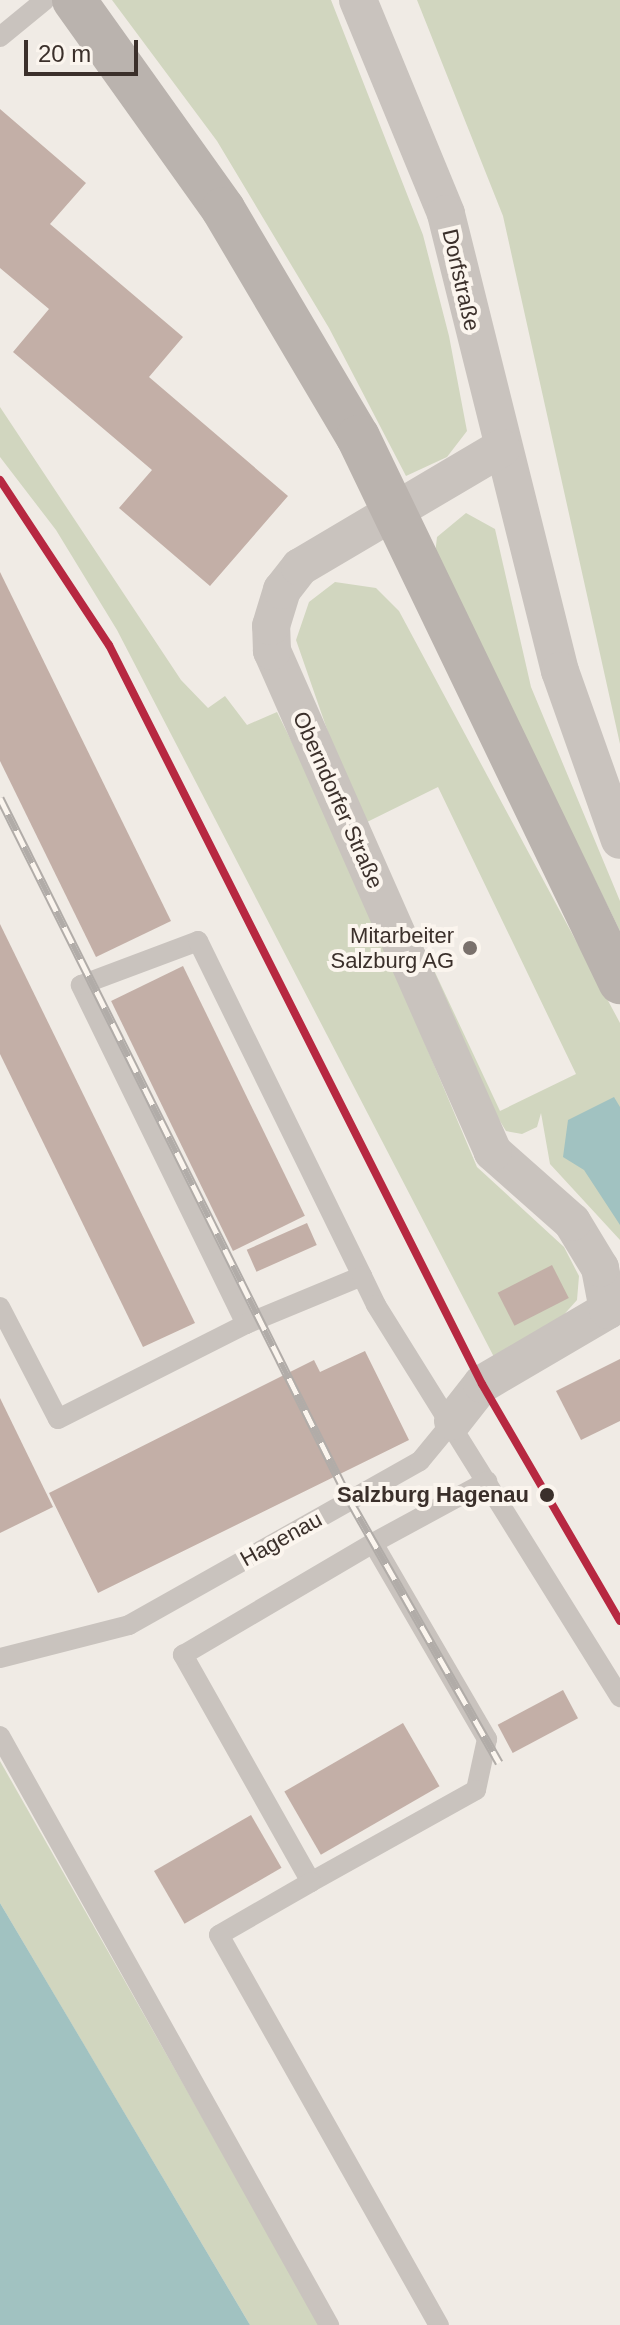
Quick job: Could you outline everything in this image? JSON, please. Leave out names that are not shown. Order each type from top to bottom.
[{"type":"main road","points":[[74,0],[223,209],[358,437],[620,982]]},
{"type":"street","name":"Dorfstraße","points":[[358,0],[446,214],[501,448]]},
{"type":"street","points":[[393,512],[501,448],[560,671],[620,840]]},
{"type":"street","name":"Oberndorfer Straße","points":[[393,512],[300,567],[282,590],[272,651],[493,1152],[572,1222],[600,1268],[614,1307]]},
{"type":"street","name":"Hagenau","points":[[453,1421],[482,1384],[614,1307]]},
{"type":"lane","points":[[0,37],[45,0]]},
{"type":"lane","points":[[246,1324],[81,985],[198,941],[362,1276],[620,1697]]},
{"type":"lane","points":[[0,1307],[58,1419],[246,1324],[362,1276]]},
{"type":"lane","name":"Hagenau","points":[[0,1658],[129,1625],[420,1461],[453,1421]]},
{"type":"lane","points":[[311,1882],[183,1655],[373,1543],[487,1481]]},
{"type":"lane","points":[[373,1543],[487,1739],[476,1790],[219,1935],[439,2325]]},
{"type":"lane","points":[[0,1736],[329,2325]]},
{"type":"green space","points":[[112,0],[331,0],[423,235],[449,336],[467,431],[447,457],[406,476],[329,328],[217,141]]},
{"type":"green space","points":[[417,0],[620,0],[620,744],[503,216]]},
{"type":"green space","points":[[0,407],[181,680],[208,708],[225,696],[247,725],[277,712],[333,825],[477,1167],[564,1247],[579,1276],[577,1300],[560,1319],[494,1357],[117,630],[56,530],[0,457]]},
{"type":"green space","points":[[466,513],[495,529],[531,687],[620,901],[620,931],[435,554],[437,537]]},
{"type":"green space","points":[[335,582],[376,588],[399,611],[620,1023],[620,1240],[550,1164],[541,1113],[537,1127],[522,1134],[506,1131],[495,1113],[355,810],[296,640],[309,602]],"holes":[[[438,787],[576,1074],[500,1111],[365,823]]]},
{"type":"green space","points":[[0,1761],[320,2325],[250,2325],[0,1903]]},
{"type":"water","points":[[614,1097],[620,1107],[620,1225],[584,1170],[563,1157],[568,1120]]},
{"type":"water","points":[[0,1903],[79,2036],[250,2325],[0,2325]]},
{"type":"building","points":[[0,109],[86,183],[50,224],[183,337],[149,377],[288,496],[210,586],[119,508],[152,470],[13,352],[49,309],[0,268]]},
{"type":"building","points":[[0,572],[171,921],[96,957],[0,761]]},
{"type":"building","points":[[0,924],[195,1323],[143,1347],[0,1054]]},
{"type":"building","points":[[183,966],[305,1216],[233,1251],[111,1001]]},
{"type":"building","points":[[307,1223],[317,1245],[256,1272],[247,1250]]},
{"type":"building","points":[[552,1265],[569,1298],[514,1326],[498,1293]]},
{"type":"building","points":[[365,1351],[409,1440],[98,1593],[49,1493],[314,1360],[320,1372]]},
{"type":"building","points":[[620,1359],[620,1421],[581,1440],[556,1391]]},
{"type":"building","points":[[0,1398],[53,1507],[0,1533]]},
{"type":"building","points":[[563,1690],[578,1718],[513,1753],[498,1725]]},
{"type":"building","points":[[403,1723],[440,1786],[321,1855],[284,1792]]},
{"type":"building","points":[[251,1815],[282,1868],[185,1924],[154,1871]]},
{"type":"railway","points":[[0,798],[350,1501],[499,1762]]},
{"type":"transit line","points":[[0,480],[109,645],[482,1384],[620,1621]]},
{"type":"place","name":"Mitarbeiter Salzburg AG","points":[[470,948]]},
{"type":"place","name":"Salzburg Hagenau","points":[[547,1495]]}]
